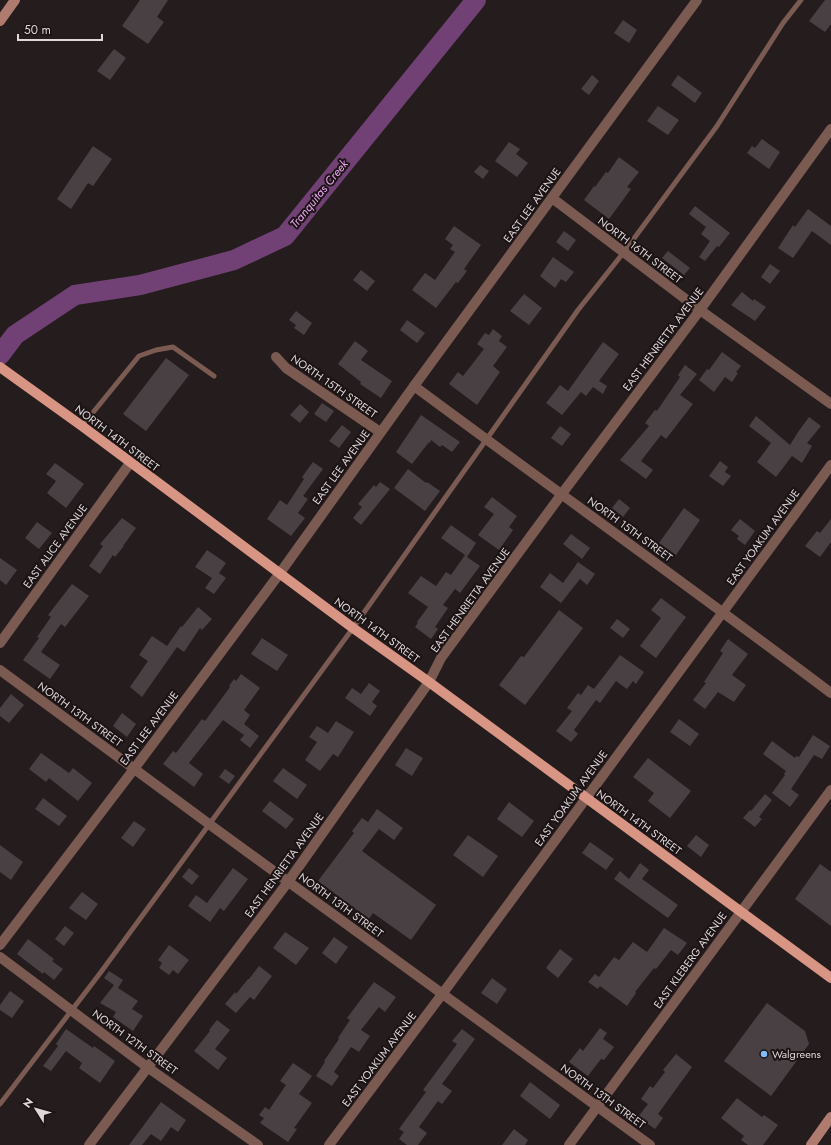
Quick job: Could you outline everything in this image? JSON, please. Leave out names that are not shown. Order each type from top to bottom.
[{"type":"main road","points":[[0,21],[15,0]]},
{"type":"main road","name":"NORTH 14TH STREET","points":[[0,367],[831,978]]},
{"type":"main road","points":[[810,1145],[831,1117]]},
{"type":"street","name":"EAST LEE AVENUE","points":[[0,945],[134,769],[280,573],[380,432],[697,0]]},
{"type":"street","name":"EAST HENRIETTA AVENUE","points":[[89,1145],[288,882],[429,682],[441,658],[561,494],[700,310],[831,129]]},
{"type":"street","name":"NORTH 16TH STREET","points":[[552,198],[700,310],[831,404]]},
{"type":"street","name":"NORTH 15TH STREET","points":[[276,357],[286,368],[380,432]]},
{"type":"street","name":"NORTH 15TH STREET","points":[[414,386],[724,612],[831,693]]},
{"type":"street","name":"EAST ALICE AVENUE","points":[[0,643],[130,463]]},
{"type":"street","name":"EAST YOAKUM AVENUE","points":[[329,1145],[443,993],[831,465]]},
{"type":"street","name":"NORTH 13TH STREET","points":[[0,670],[288,882],[443,993],[650,1145]]},
{"type":"street","name":"EAST KLEBERG AVENUE","points":[[569,1145],[831,790]]},
{"type":"street","name":"NORTH 12TH STREET","points":[[0,957],[147,1067],[258,1145]]},
{"type":"lane","points":[[0,1104],[72,1010],[353,628],[578,310],[624,252],[717,126],[783,23],[801,0]]},
{"type":"lane","points":[[82,426],[139,356],[156,350],[173,347],[214,376]]},
{"type":"building","points":[[140,0],[168,0],[157,17],[164,22],[148,44],[122,26]]},
{"type":"building","points":[[825,0],[831,0],[831,24],[825,32],[809,21]]},
{"type":"building","points":[[623,20],[637,30],[629,43],[614,33]]},
{"type":"building","points":[[114,49],[126,58],[110,80],[97,71]]},
{"type":"building","points":[[592,75],[599,81],[589,95],[581,89]]},
{"type":"building","points":[[678,75],[702,93],[695,103],[671,85]]},
{"type":"building","points":[[658,106],[679,120],[668,135],[647,121]]},
{"type":"building","points":[[762,139],[780,152],[769,169],[747,153],[752,146],[755,148]]},
{"type":"building","points":[[509,142],[520,149],[516,154],[528,163],[517,177],[495,161]]},
{"type":"building","points":[[93,146],[112,159],[93,186],[88,183],[71,209],[57,199]]},
{"type":"building","points":[[619,157],[639,172],[627,187],[631,189],[609,219],[584,200],[606,172],[608,173]]},
{"type":"building","points":[[480,165],[489,171],[483,179],[474,172]]},
{"type":"building","points":[[695,206],[730,233],[705,261],[699,257],[710,241],[701,234],[706,227],[689,214]]},
{"type":"building","points":[[808,209],[831,226],[831,245],[812,231],[793,258],[778,248],[793,225],[795,227]]},
{"type":"building","points":[[454,226],[481,245],[464,269],[467,271],[458,283],[456,282],[436,308],[412,290],[425,273],[435,280],[455,252],[450,249],[453,245],[445,239]]},
{"type":"building","points":[[564,231],[576,240],[568,251],[556,242]]},
{"type":"building","points":[[668,251],[690,268],[684,275],[662,258]]},
{"type":"building","points":[[553,257],[574,272],[566,282],[561,279],[555,288],[540,276]]},
{"type":"building","points":[[770,264],[780,271],[770,284],[761,277]]},
{"type":"building","points":[[361,270],[375,281],[367,291],[353,280]]},
{"type":"building","points":[[742,292],[753,301],[754,299],[766,307],[755,321],[731,305]]},
{"type":"building","points":[[524,294],[542,308],[529,325],[510,311]]},
{"type":"building","points":[[296,311],[312,323],[304,335],[294,328],[296,325],[289,320]]},
{"type":"building","points":[[407,320],[425,333],[417,343],[400,330]]},
{"type":"building","points":[[493,329],[502,336],[499,341],[507,347],[493,366],[500,372],[477,405],[449,384],[458,372],[463,376],[484,349],[477,344],[485,333],[489,335]]},
{"type":"building","points":[[355,341],[368,351],[361,360],[392,381],[381,398],[360,384],[361,382],[338,364]]},
{"type":"building","points":[[603,342],[619,354],[599,381],[607,386],[603,394],[593,387],[586,396],[581,392],[562,415],[546,403],[560,385],[568,391]]},
{"type":"building","points":[[722,352],[741,366],[736,372],[738,373],[732,382],[725,377],[714,392],[699,380],[707,369],[709,370]]},
{"type":"building","points":[[166,358],[189,375],[146,431],[123,414]]},
{"type":"building","points":[[685,365],[697,374],[680,395],[693,404],[666,439],[661,435],[641,461],[653,470],[646,479],[620,460],[649,426],[645,423],[655,410],[657,411],[680,377],[678,375]]},
{"type":"building","points":[[322,403],[334,411],[326,422],[314,414]]},
{"type":"building","points":[[300,404],[309,412],[300,423],[290,415]]},
{"type":"building","points":[[421,415],[460,442],[452,452],[442,445],[440,447],[431,440],[412,464],[396,452]]},
{"type":"building","points":[[756,416],[790,445],[809,417],[821,426],[807,443],[812,446],[802,463],[792,456],[776,477],[757,462],[771,443],[749,426]]},
{"type":"building","points":[[342,425],[351,432],[339,448],[329,441]]},
{"type":"building","points":[[560,426],[571,434],[562,446],[551,438]]},
{"type":"building","points":[[720,461],[728,467],[725,472],[731,476],[723,486],[709,476]]},
{"type":"building","points":[[313,462],[323,469],[303,496],[308,499],[298,513],[305,518],[291,536],[267,519],[280,500],[287,505],[304,479],[302,477]]},
{"type":"building","points":[[55,463],[84,484],[66,508],[47,493],[56,481],[46,474]]},
{"type":"building","points":[[408,469],[426,483],[427,482],[440,491],[425,511],[394,488]]},
{"type":"building","points":[[380,482],[390,489],[361,525],[353,518],[362,507],[358,504],[374,485],[376,487]]},
{"type":"building","points":[[492,497],[517,516],[509,527],[513,530],[499,550],[478,535],[494,514],[484,507]]},
{"type":"building","points":[[619,499],[630,508],[623,517],[612,508]]},
{"type":"building","points":[[684,508],[700,520],[676,555],[659,543]]},
{"type":"building","points":[[122,518],[136,528],[124,546],[115,557],[113,555],[100,574],[89,566],[103,546],[100,544]]},
{"type":"building","points":[[740,519],[755,531],[745,545],[737,539],[739,536],[731,530]]},
{"type":"building","points":[[831,519],[831,542],[820,557],[805,546],[817,531],[820,533]]},
{"type":"building","points":[[37,522],[52,533],[39,549],[25,538]]},
{"type":"building","points":[[451,525],[476,543],[467,557],[480,566],[460,593],[455,589],[443,605],[448,608],[435,627],[438,629],[431,639],[415,627],[428,607],[408,593],[421,576],[436,586],[446,572],[451,575],[465,555],[441,538]]},
{"type":"building","points":[[571,534],[590,548],[582,559],[563,544]]},
{"type":"building","points":[[207,550],[226,563],[219,573],[226,578],[214,594],[205,588],[212,578],[195,567]]},
{"type":"building","points":[[0,558],[17,570],[6,585],[0,580]]},
{"type":"building","points":[[578,562],[595,574],[587,585],[580,579],[561,603],[540,587],[550,573],[563,583]]},
{"type":"building","points":[[72,584],[89,596],[65,627],[61,624],[41,652],[60,665],[50,679],[23,660],[39,638],[37,637],[51,617],[48,615]]},
{"type":"building","points":[[661,598],[686,617],[656,658],[640,646],[661,618],[651,610]]},
{"type":"building","points":[[198,607],[212,619],[202,630],[200,628],[184,652],[177,647],[142,697],[130,687],[148,661],[139,655],[152,636],[167,646],[181,626],[182,627]]},
{"type":"building","points":[[559,610],[583,628],[525,705],[499,685],[521,656],[524,657]]},
{"type":"building","points":[[617,619],[630,629],[623,638],[610,628]]},
{"type":"building","points":[[262,638],[288,655],[277,671],[251,654]]},
{"type":"building","points":[[728,639],[748,654],[732,675],[746,685],[734,702],[718,692],[705,709],[693,700],[706,683],[704,682],[723,653],[720,651]]},
{"type":"building","points":[[620,655],[644,672],[636,684],[633,681],[627,689],[616,681],[600,703],[596,700],[574,730],[578,734],[571,742],[556,731],[572,711],[567,708],[578,693],[581,695],[588,685],[594,689]]},
{"type":"building","points":[[241,674],[260,688],[244,710],[250,715],[244,724],[259,736],[250,748],[240,740],[244,735],[223,720],[189,763],[203,774],[194,787],[163,764],[173,751],[176,753],[202,719],[205,721],[230,687],[229,686],[234,679],[236,681]]},
{"type":"building","points":[[369,683],[380,691],[372,702],[377,706],[370,716],[345,698],[352,688],[361,694]]},
{"type":"building","points":[[11,694],[24,705],[9,723],[0,716],[0,708]]},
{"type":"building","points":[[122,713],[136,724],[127,737],[113,726]]},
{"type":"building","points":[[679,719],[699,734],[690,746],[670,732]]},
{"type":"building","points":[[336,721],[354,732],[338,757],[333,754],[320,771],[305,760],[317,742],[309,737],[317,726],[328,733]]},
{"type":"building","points":[[813,735],[830,746],[822,759],[814,755],[791,789],[799,795],[790,807],[772,793],[785,775],[784,774],[786,771],[763,754],[772,741],[795,758],[796,756],[799,757]]},
{"type":"building","points":[[406,748],[423,758],[412,776],[395,765]]},
{"type":"building","points":[[41,753],[69,773],[73,768],[92,783],[78,801],[49,778],[46,782],[29,769]]},
{"type":"building","points":[[648,758],[691,791],[670,818],[648,801],[654,793],[633,777]]},
{"type":"building","points":[[283,768],[307,785],[297,799],[273,781]]},
{"type":"building","points":[[225,769],[235,776],[229,784],[219,777]]},
{"type":"building","points":[[765,794],[772,800],[759,817],[762,819],[755,827],[743,818]]},
{"type":"building","points":[[43,798],[67,816],[59,826],[35,809]]},
{"type":"building","points":[[270,801],[294,819],[286,829],[262,811]]},
{"type":"building","points":[[509,802],[534,821],[522,837],[497,819]]},
{"type":"building","points":[[377,809],[403,828],[394,840],[379,829],[362,851],[436,905],[411,940],[373,913],[369,919],[318,881],[354,833],[352,831],[362,818],[368,822]]},
{"type":"building","points":[[134,821],[146,829],[133,847],[121,838]]},
{"type":"building","points":[[468,835],[498,856],[483,877],[453,855]]},
{"type":"building","points":[[696,835],[709,845],[701,857],[687,846]]},
{"type":"building","points":[[590,842],[614,859],[606,870],[582,853]]},
{"type":"building","points":[[0,845],[23,862],[11,880],[0,872]]},
{"type":"building","points":[[640,863],[649,870],[642,879],[678,905],[668,918],[614,879],[620,871],[629,879]]},
{"type":"building","points":[[820,864],[831,872],[831,926],[795,899]]},
{"type":"building","points":[[189,868],[199,876],[192,885],[182,877]]},
{"type":"building","points":[[233,868],[248,879],[224,911],[220,908],[210,922],[188,906],[196,895],[207,903]]},
{"type":"building","points":[[82,892],[98,904],[86,920],[69,908]]},
{"type":"building","points":[[65,926],[74,933],[64,946],[55,939]]},
{"type":"building","points":[[664,928],[687,943],[678,955],[671,950],[635,992],[636,993],[627,1006],[600,986],[598,989],[588,982],[595,974],[599,977],[614,957],[619,960],[633,942],[647,952]]},
{"type":"building","points":[[285,932],[309,948],[296,965],[273,948]]},
{"type":"building","points":[[334,937],[348,947],[336,964],[322,953]]},
{"type":"building","points":[[28,939],[54,959],[52,961],[63,969],[54,980],[44,972],[43,974],[17,954]]},
{"type":"building","points":[[169,945],[189,960],[178,974],[173,970],[169,975],[159,968],[162,963],[158,960]]},
{"type":"building","points":[[560,949],[573,959],[558,978],[546,968]]},
{"type":"building","points":[[259,966],[272,976],[254,1000],[250,997],[236,1013],[225,1004],[235,992],[236,994]]},
{"type":"building","points":[[109,971],[123,980],[118,988],[138,1001],[132,1009],[143,1016],[133,1031],[113,1017],[116,1012],[100,1003],[114,985],[104,978]]},
{"type":"building","points":[[492,978],[507,989],[497,1004],[481,993]]},
{"type":"building","points":[[374,982],[396,997],[385,1012],[379,1007],[361,1030],[370,1036],[359,1052],[351,1047],[334,1072],[339,1076],[332,1086],[316,1076],[350,1020],[347,1018]]},
{"type":"building","points":[[10,991],[24,1001],[12,1018],[0,1010],[0,1005]]},
{"type":"building","points":[[767,1003],[805,1031],[809,1044],[771,1096],[724,1061]]},
{"type":"building","points":[[217,1020],[230,1030],[215,1049],[227,1058],[218,1070],[194,1051]]},
{"type":"building","points":[[600,1028],[607,1033],[603,1039],[614,1047],[604,1060],[601,1059],[588,1076],[569,1062],[580,1048],[583,1051]]},
{"type":"building","points":[[66,1029],[115,1061],[100,1083],[79,1068],[82,1063],[66,1051],[51,1071],[43,1066],[58,1046],[56,1044]]},
{"type":"building","points":[[462,1029],[475,1039],[442,1084],[452,1091],[442,1104],[438,1101],[419,1127],[427,1133],[418,1145],[407,1145],[399,1139],[404,1132],[399,1129],[426,1092],[423,1090],[457,1044],[452,1041]]},
{"type":"building","points":[[676,1054],[692,1067],[658,1114],[663,1118],[655,1129],[638,1117],[648,1104],[641,1099],[650,1086],[653,1088],[665,1072],[663,1070]]},
{"type":"building","points":[[293,1063],[312,1076],[299,1094],[312,1103],[294,1128],[297,1129],[288,1142],[260,1123],[264,1118],[259,1115],[265,1107],[269,1110],[286,1085],[280,1081]]},
{"type":"building","points":[[530,1082],[560,1105],[550,1119],[520,1096]]},
{"type":"building","points":[[737,1098],[762,1117],[764,1115],[778,1125],[763,1145],[748,1145],[741,1140],[744,1136],[721,1118]]},
{"type":"building","points":[[161,1102],[186,1120],[178,1132],[171,1127],[161,1141],[151,1134],[142,1145],[129,1145]]},
{"type":"building","points":[[514,1129],[528,1140],[525,1145],[502,1145]]},
{"type":"waterway","name":"Tranquitas Creek","points":[[0,355],[15,335],[75,295],[140,285],[234,260],[285,236],[476,0]]},
{"type":"place","name":"Walgreens","points":[[764,1054]]}]
